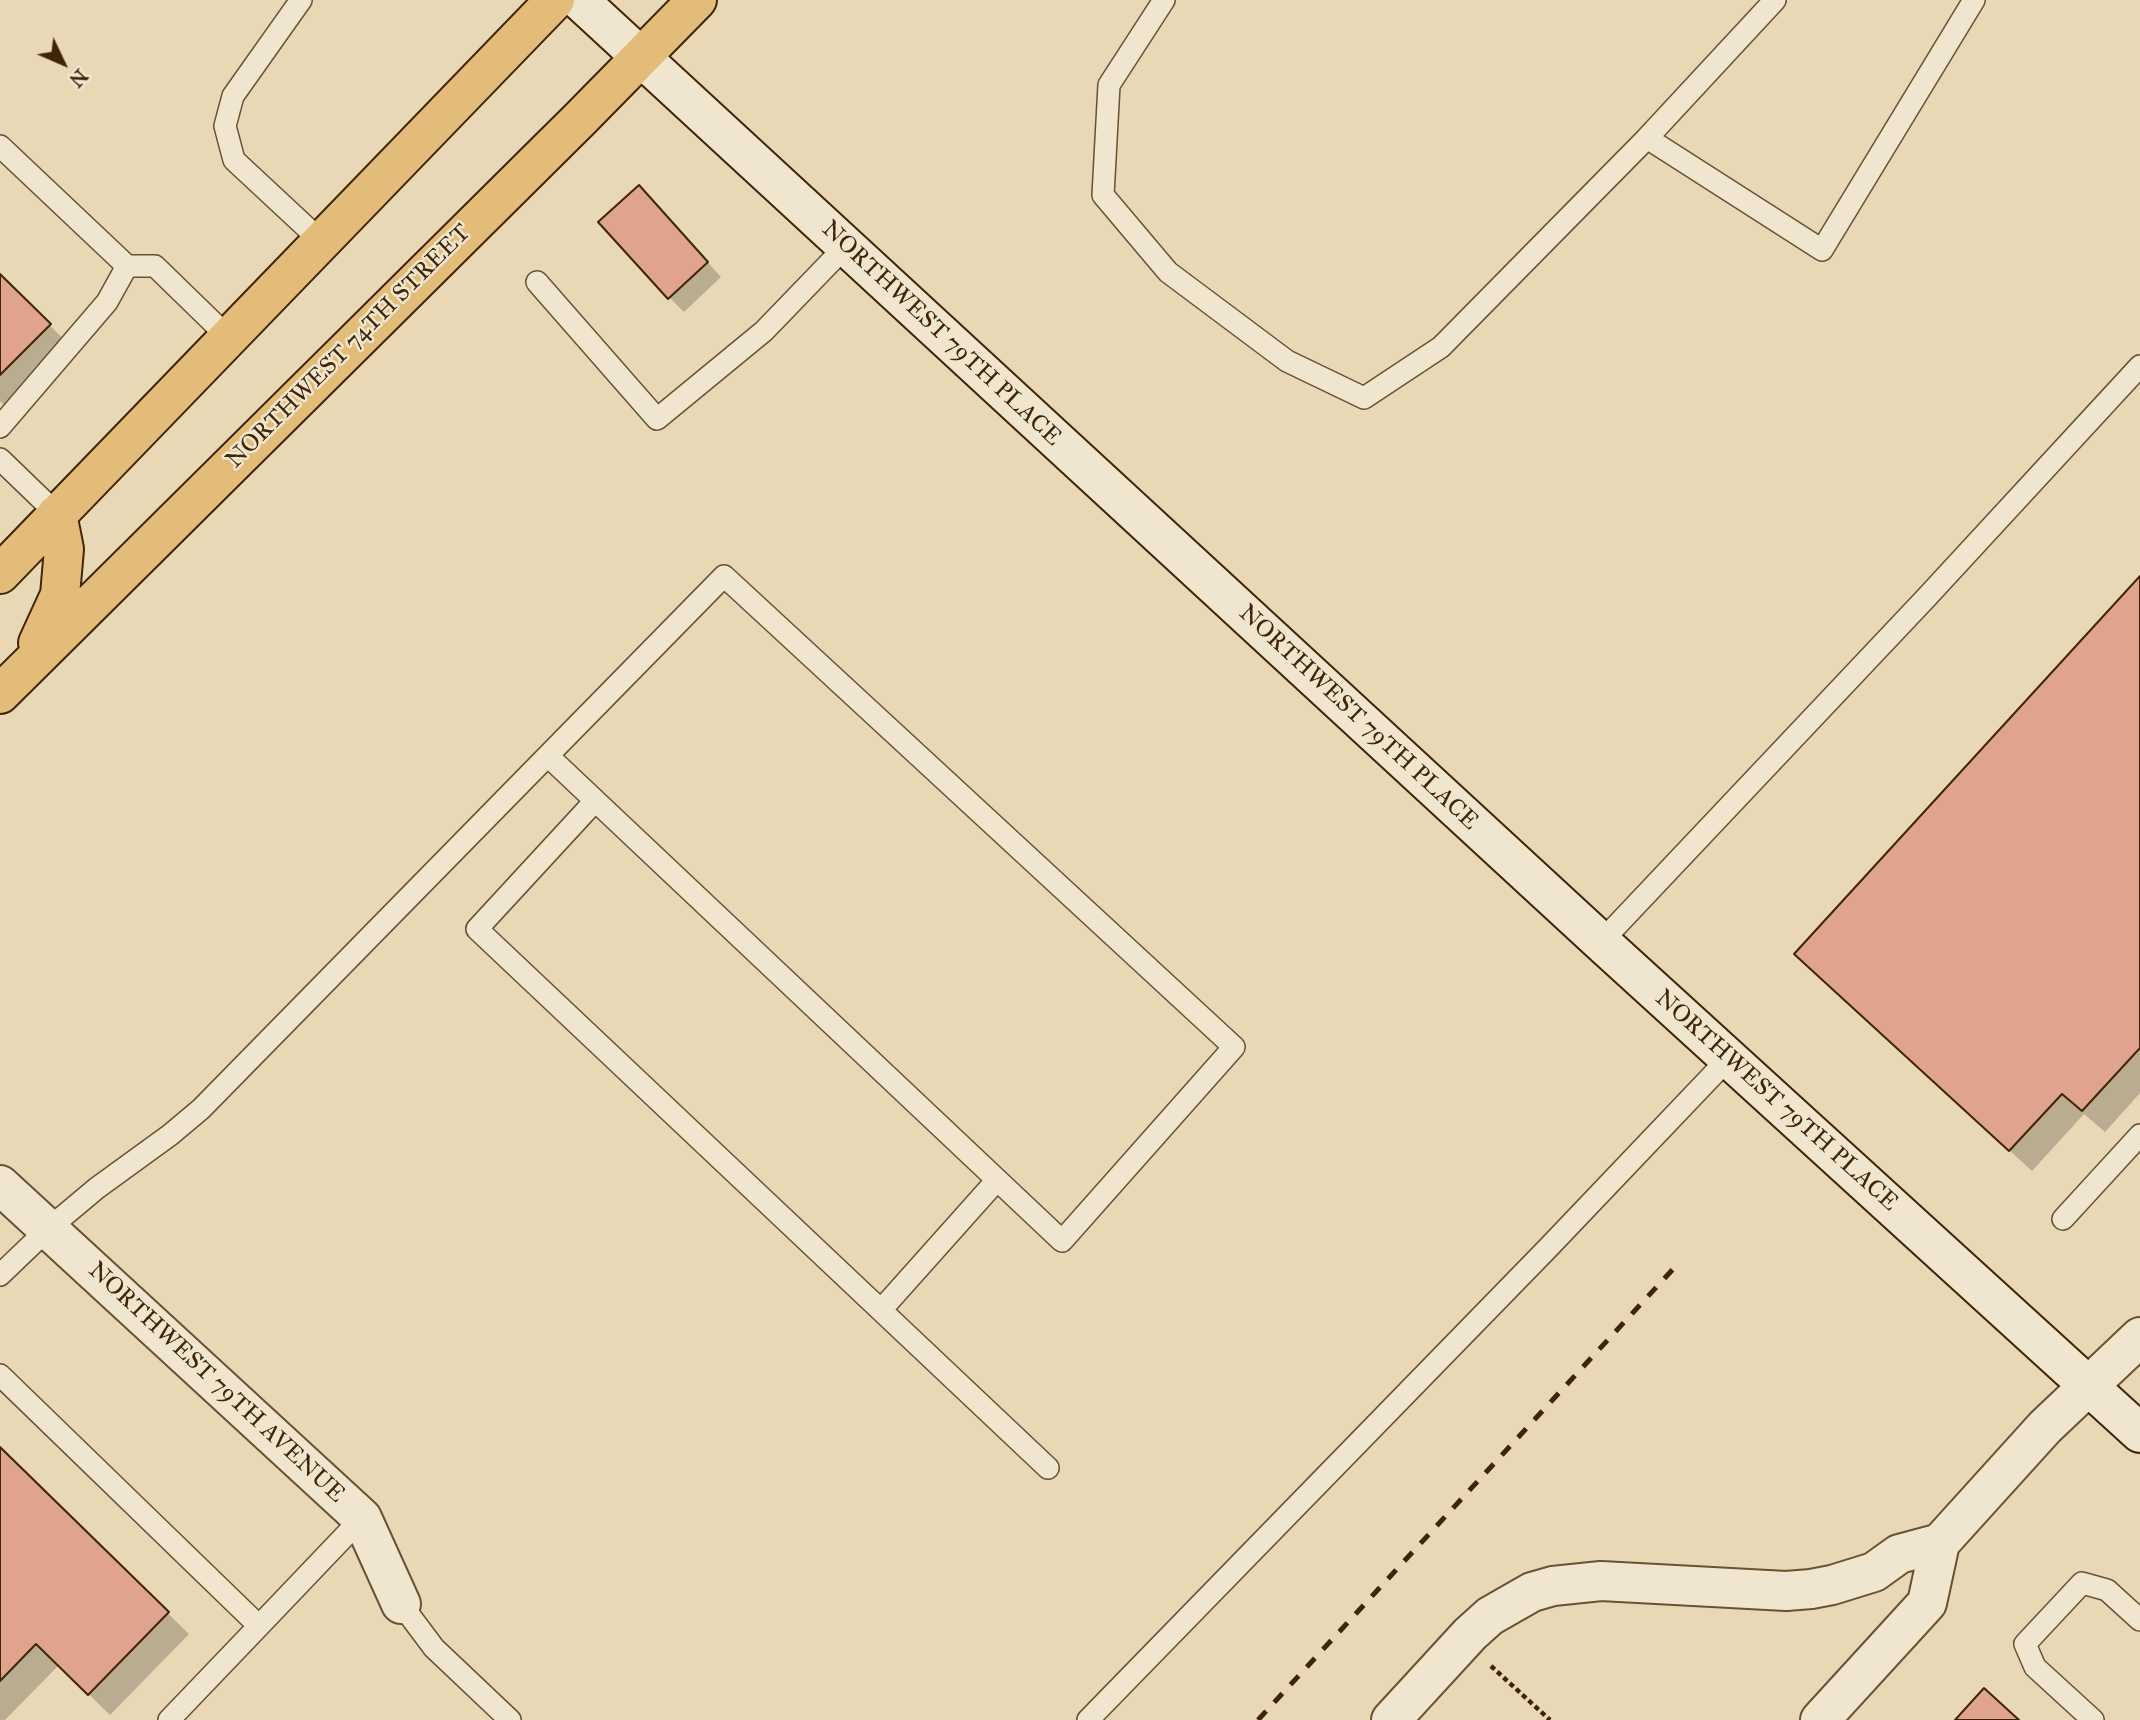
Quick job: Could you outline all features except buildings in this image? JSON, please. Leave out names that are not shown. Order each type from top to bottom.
[{"type":"main road","points":[[0,574],[555,0]]},
{"type":"main road","name":"NORTHWEST 79TH PLACE","points":[[579,0],[1601,942],[2140,1433]]},
{"type":"main road","name":"NORTHWEST 74TH STREET","points":[[0,694],[697,0]]},
{"type":"main road","points":[[26,667],[60,594],[64,549],[57,514]]},
{"type":"main road","name":"NORTHWEST 79TH AVENUE","points":[[0,1185],[362,1518],[401,1604]]},
{"type":"main road","points":[[1820,1720],[1927,1602],[1940,1543],[2045,1427],[2140,1337]]},
{"type":"main road","points":[[1391,1720],[1470,1634],[1490,1616],[1532,1592],[1553,1586],[1601,1581],[1786,1591],[1811,1589],[1874,1572],[1899,1554],[1940,1543]]},
{"type":"lane","points":[[302,0],[233,96],[225,126],[234,160],[321,241]]},
{"type":"lane","points":[[1164,0],[1109,85],[1103,195],[1168,272],[1287,361],[1364,398],[1441,347],[1647,138],[1775,0]]},
{"type":"lane","points":[[1647,138],[1822,250],[1974,0]]},
{"type":"lane","points":[[0,146],[127,266],[155,266],[229,338]]},
{"type":"lane","points":[[537,282],[657,419],[764,331],[846,246]]},
{"type":"lane","points":[[0,427],[107,302],[127,266]]},
{"type":"lane","points":[[1601,942],[1926,598],[2140,366]]},
{"type":"lane","points":[[0,459],[57,514]]},
{"type":"lane","points":[[0,1275],[48,1229],[97,1188],[170,1135],[201,1108],[724,576],[1234,1047],[1062,1241],[548,756]]},
{"type":"lane","points":[[595,801],[477,929],[1048,1468]]},
{"type":"lane","points":[[1088,1720],[1548,1248],[1729,1058]]},
{"type":"lane","points":[[2063,1219],[2140,1135]]},
{"type":"lane","points":[[881,1310],[997,1180]]},
{"type":"lane","points":[[0,1375],[259,1626]]},
{"type":"lane","points":[[169,1720],[362,1518]]},
{"type":"lane","points":[[2093,1720],[2035,1667],[2025,1644],[2082,1583],[2107,1590],[2140,1620]]},
{"type":"lane","points":[[401,1604],[434,1648],[510,1720]]},
{"type":"path","points":[[1491,1666],[1550,1720]]},
{"type":"railway","points":[[1258,1720],[1674,1268]]}]
